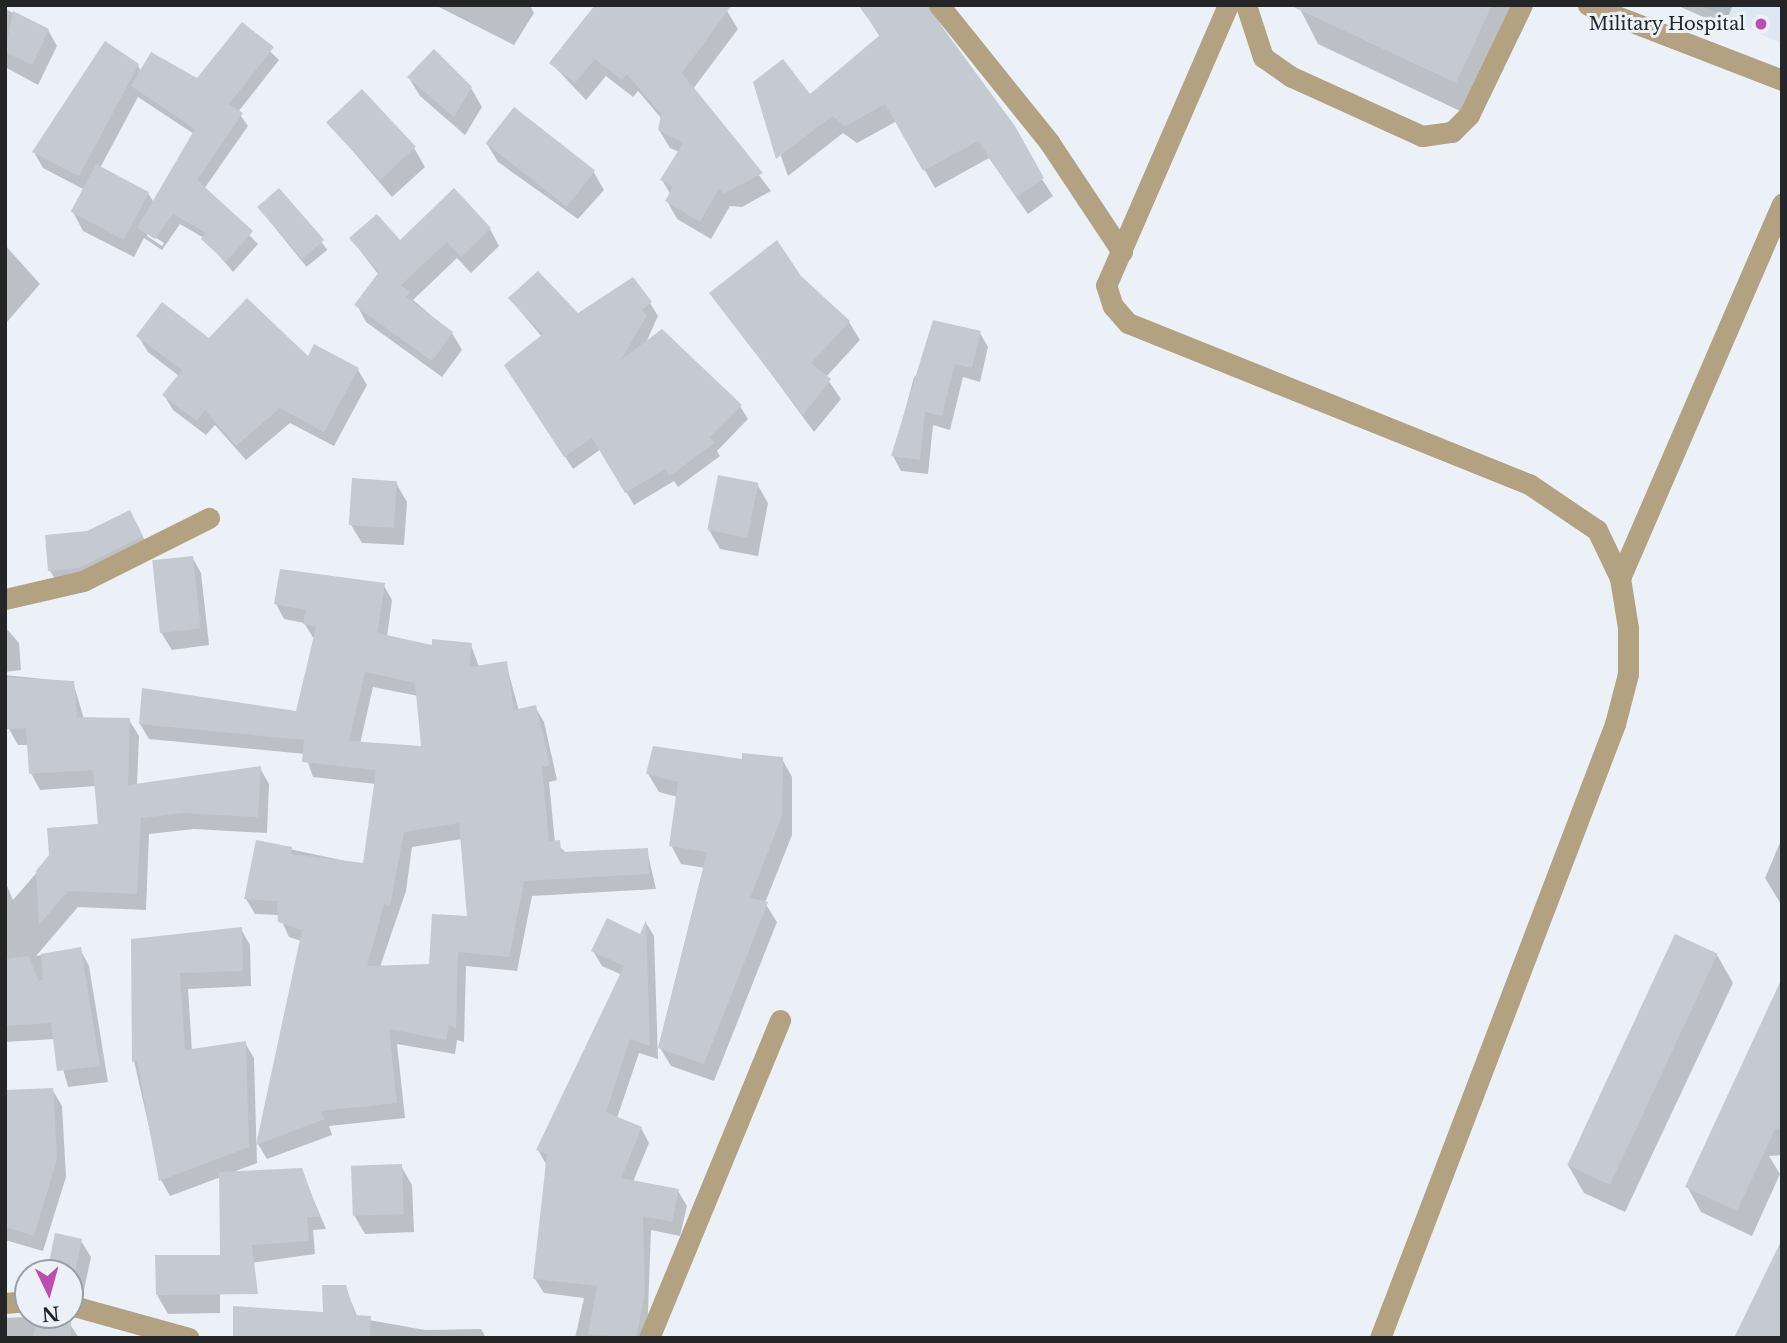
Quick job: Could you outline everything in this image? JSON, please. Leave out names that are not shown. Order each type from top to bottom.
[{"type":"street","points":[[939,5],[1049,142],[1122,252]]},
{"type":"street","points":[[1228,5],[1106,285],[1128,323],[1530,484],[1597,530],[1620,578],[1628,674],[1615,724],[1380,1338]]},
{"type":"street","points":[[1247,5],[1263,57],[1292,77],[1422,136],[1452,132],[1469,116],[1522,5]]},
{"type":"street","points":[[1588,5],[1782,80]]},
{"type":"street","points":[[1620,578],[1782,203]]},
{"type":"street","points":[[5,598],[83,581],[209,518]]},
{"type":"street","points":[[649,1338],[780,1020]]},
{"type":"street","points":[[84,1309],[189,1338]]},
{"type":"shaded area","name":"Military Hospital","points":[[1699,5],[1782,5],[1782,44]]},
{"type":"building","points":[[595,5],[732,5],[682,73],[763,173],[723,194],[719,188],[700,222],[665,201],[673,187],[660,180],[683,143],[658,130],[661,114],[627,74],[622,80],[595,59],[575,83],[549,63]]},
{"type":"building","points":[[858,5],[926,5],[1015,126],[1044,178],[1017,197],[978,141],[923,171],[885,104],[846,126],[832,116],[776,159],[753,82],[783,59],[810,94],[880,35]]},
{"type":"building","points":[[1289,5],[1492,5],[1456,83]]},
{"type":"building","points":[[13,11],[49,29],[32,65],[5,52]]},
{"type":"building","points":[[242,22],[274,47],[229,104],[243,113],[197,180],[253,231],[226,262],[201,239],[206,233],[173,214],[155,239],[137,228],[195,129],[131,86],[151,52],[197,78]]},
{"type":"building","points":[[105,41],[139,64],[79,176],[32,152]]},
{"type":"building","points":[[434,49],[472,87],[454,117],[407,77]]},
{"type":"building","points":[[362,89],[416,147],[380,180],[326,122]]},
{"type":"building","points":[[514,107],[595,170],[567,207],[486,143]]},
{"type":"building","points":[[96,164],[149,192],[124,240],[71,212]]},
{"type":"building","points":[[279,188],[324,240],[302,259],[257,207]]},
{"type":"building","points":[[454,188],[491,228],[461,257],[447,242],[401,285],[410,292],[406,297],[453,332],[432,361],[354,305],[379,272],[349,238],[377,214],[400,240]]},
{"type":"building","points":[[777,240],[801,276],[850,321],[811,363],[831,379],[803,415],[709,293]]},
{"type":"building","points":[[538,271],[578,313],[633,277],[652,302],[642,310],[647,315],[621,360],[662,329],[742,405],[710,437],[714,443],[670,476],[665,469],[625,493],[592,438],[564,457],[504,365],[543,334],[508,298]]},
{"type":"building","points":[[247,298],[308,356],[314,344],[359,368],[324,432],[280,408],[236,446],[205,410],[197,421],[162,395],[182,370],[136,336],[162,302],[209,338]]},
{"type":"building","points":[[933,320],[981,331],[972,368],[955,364],[942,416],[925,412],[920,460],[891,456]]},
{"type":"building","points":[[718,475],[758,483],[748,538],[707,530]]},
{"type":"building","points":[[352,478],[397,481],[394,528],[349,525]]},
{"type":"building","points":[[130,510],[143,536],[79,568],[48,571],[45,535],[87,531]]},
{"type":"building","points":[[193,556],[201,629],[160,633],[152,560]]},
{"type":"building","points":[[280,569],[385,583],[377,633],[432,645],[432,639],[472,643],[469,667],[507,661],[514,710],[536,705],[550,765],[542,767],[549,841],[560,840],[561,852],[648,848],[649,874],[524,881],[509,957],[458,952],[456,1028],[449,1025],[446,1040],[389,1029],[397,1103],[321,1111],[325,1119],[256,1145],[302,930],[278,922],[277,901],[244,899],[256,840],[292,847],[291,854],[363,863],[376,770],[302,762],[304,740],[139,724],[142,688],[296,711],[316,627],[303,624],[306,610],[274,604]],"holes":[[[365,672],[415,683],[421,746],[349,741]],[[459,823],[467,916],[432,914],[429,964],[367,966],[384,904],[390,906],[404,832]]]},
{"type":"building","points":[[5,677],[74,681],[77,717],[130,718],[128,785],[261,766],[258,817],[184,813],[141,818],[137,894],[68,891],[39,925],[36,871],[49,855],[47,828],[98,824],[93,770],[29,774],[26,728],[7,729]]},
{"type":"building","points":[[653,746],[742,759],[742,753],[783,757],[782,816],[750,898],[768,902],[704,1064],[658,1048],[707,852],[669,846],[678,782],[646,774]]},
{"type":"building","points":[[607,918],[640,934],[646,920],[650,1046],[630,1039],[606,1112],[642,1127],[621,1178],[679,1189],[672,1222],[643,1216],[645,1293],[636,1338],[588,1334],[597,1286],[533,1279],[547,1154],[536,1150],[624,966],[591,951]]},
{"type":"building","points":[[242,927],[243,971],[180,973],[185,1050],[246,1041],[249,1147],[159,1181],[137,1061],[132,1062],[131,939]]},
{"type":"building","points":[[1675,934],[1718,954],[1610,1185],[1567,1165]]},
{"type":"building","points":[[81,947],[100,1066],[57,1071],[51,1023],[5,1026],[5,959],[29,956],[38,981],[43,980],[41,954]]},
{"type":"building","points":[[1782,978],[1782,1128],[1775,1129],[1737,1211],[1685,1187]]},
{"type":"building","points":[[53,1088],[57,1159],[34,1236],[5,1227],[5,1090]]},
{"type":"building","points":[[402,1164],[404,1214],[353,1216],[351,1166]]},
{"type":"building","points":[[302,1168],[320,1217],[307,1217],[309,1241],[252,1245],[258,1294],[156,1295],[155,1255],[220,1255],[219,1172]]},
{"type":"building","points":[[55,1233],[82,1239],[78,1259],[50,1259]]},
{"type":"building","points":[[1782,1239],[1782,1338],[1734,1338]]},
{"type":"building","points":[[322,1285],[346,1285],[355,1315],[371,1316],[370,1338],[233,1337],[233,1306],[323,1312]]},
{"type":"building","points":[[35,1329],[71,1329],[71,1338],[33,1338]]},
{"type":"place","name":"Military Hospital","points":[[1761,24]]}]
